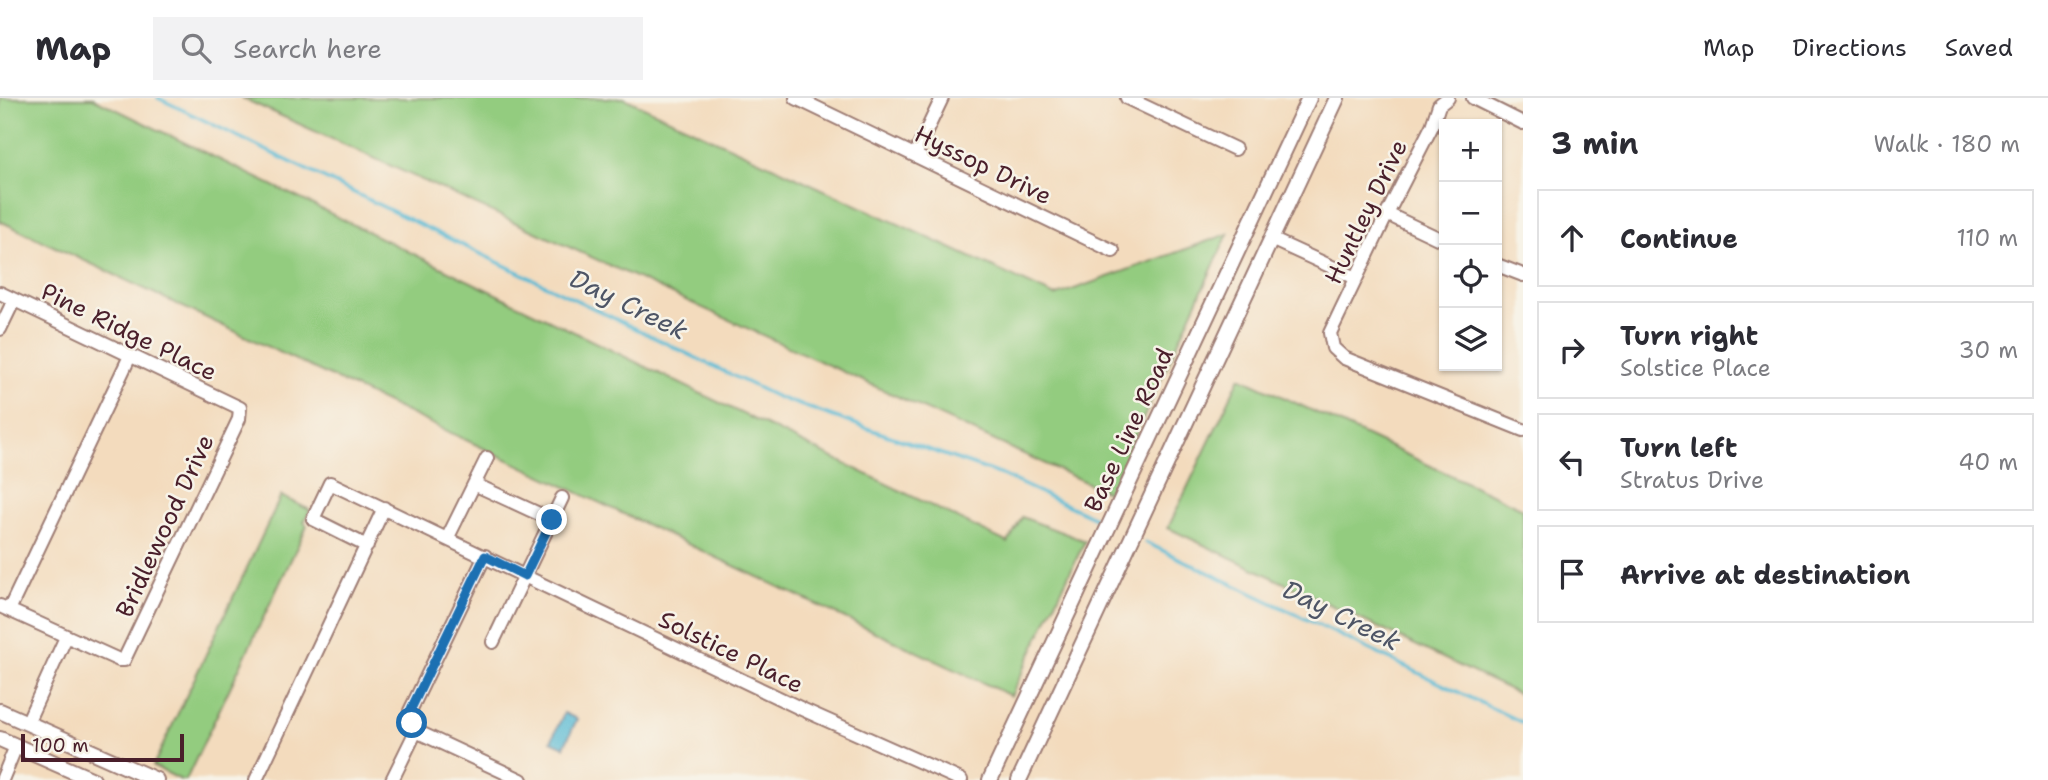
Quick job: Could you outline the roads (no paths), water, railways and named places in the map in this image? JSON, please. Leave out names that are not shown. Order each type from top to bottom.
[{"type":"main road","name":"Base Line Road","points":[[989,780],[1309,98]]},
{"type":"main road","name":"Base Line Road","points":[[1019,780],[1337,98]]},
{"type":"main road","points":[[0,711],[156,780]]},
{"type":"main road","points":[[0,739],[93,780]]},
{"type":"street","name":"Hyssop Drive","points":[[796,98],[1113,251]]},
{"type":"street","points":[[915,155],[942,98]]},
{"type":"street","points":[[1127,98],[1235,149]]},
{"type":"street","name":"Huntley Drive","points":[[1448,98],[1439,105],[1432,126],[1330,333],[1334,348],[1344,358],[1523,430]]},
{"type":"street","points":[[1473,98],[1523,123]]},
{"type":"street","points":[[1387,214],[1439,240]]},
{"type":"street","points":[[1272,239],[1356,278]]},
{"type":"street","points":[[1502,267],[1523,275]]},
{"type":"street","name":"Pine Ridge Place","points":[[0,293],[240,408]]},
{"type":"street","points":[[0,329],[14,300]]},
{"type":"street","points":[[27,723],[66,637],[4,608],[130,356]]},
{"type":"street","name":"Bridlewood Drive","points":[[66,637],[124,660],[239,419],[240,408]]},
{"type":"street","points":[[447,539],[487,458]]},
{"type":"street","name":"Solstice Place","points":[[367,546],[313,519],[330,483],[804,710],[961,780]]},
{"type":"street","points":[[474,484],[552,520]]},
{"type":"street","points":[[493,642],[562,498]]},
{"type":"street","points":[[256,780],[384,508]]},
{"type":"street","points":[[392,780],[416,731],[410,711],[485,556]]},
{"type":"street","points":[[416,731],[521,780]]},
{"type":"street","points":[[2,780],[16,746]]},
{"type":"street","points":[[486,780],[492,767]]},
{"type":"water","points":[[564,713],[577,719],[564,747],[551,741]]},
{"type":"waterway","name":"Day Creek","points":[[158,98],[777,397],[1002,475],[1095,518]]},
{"type":"waterway","name":"Day Creek","points":[[1145,542],[1523,723]]}]
